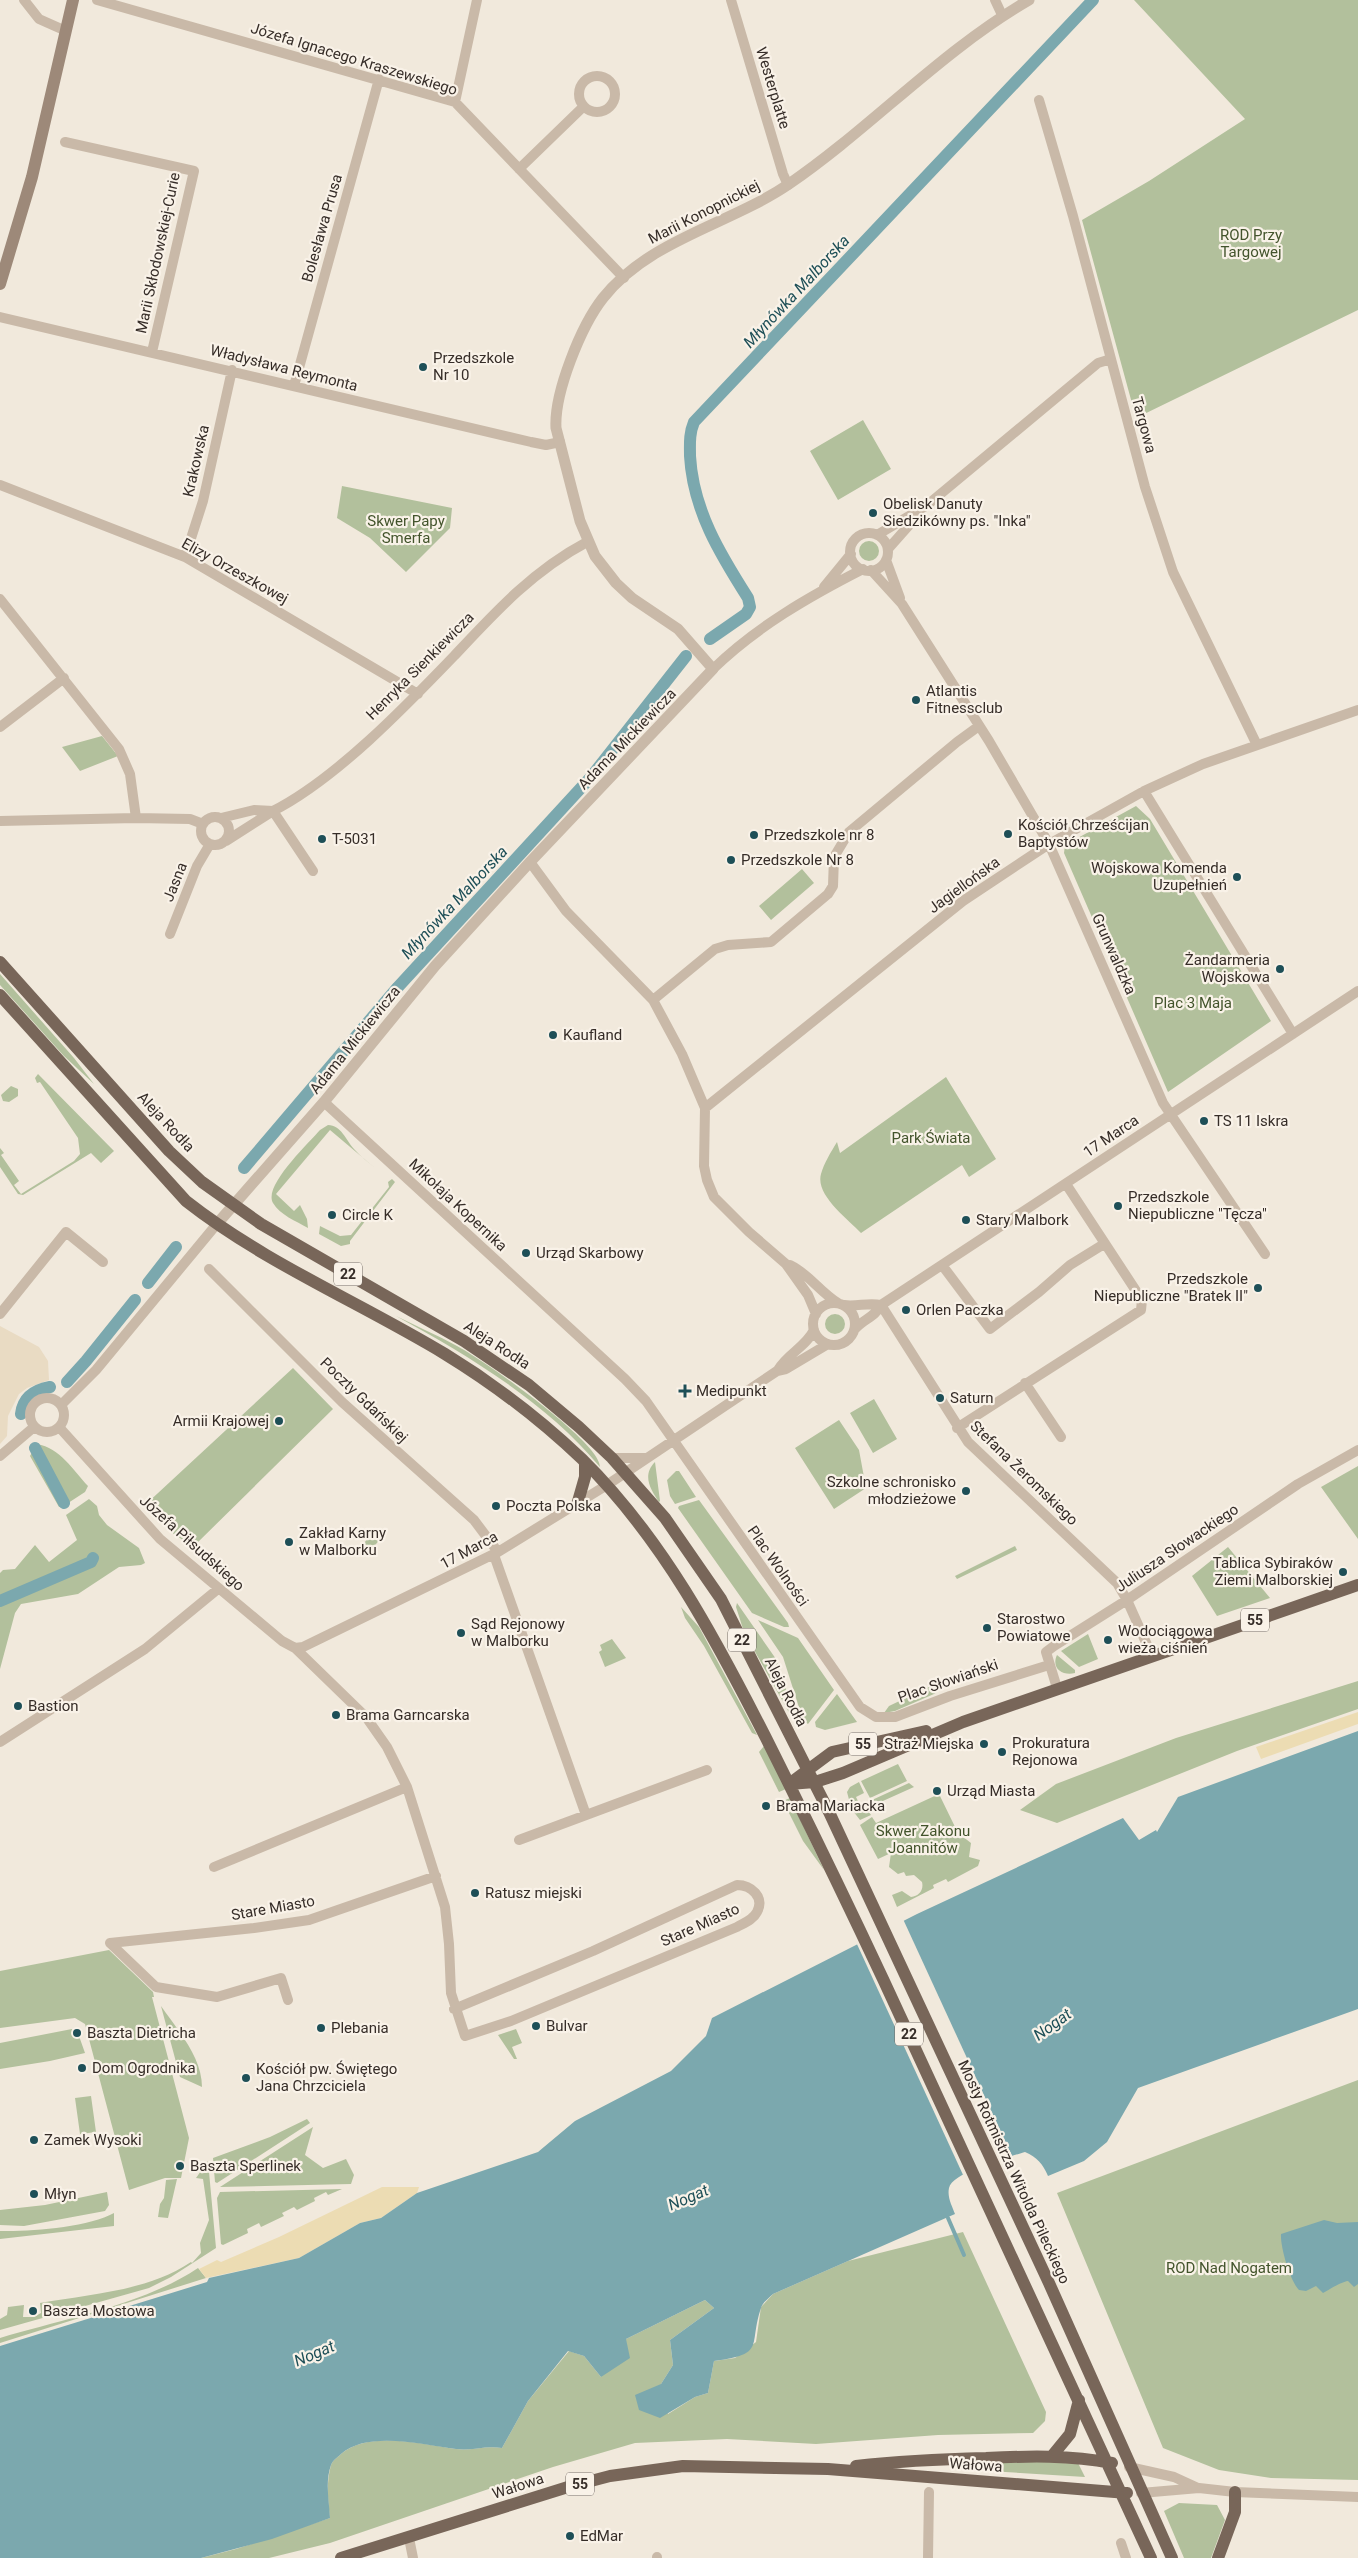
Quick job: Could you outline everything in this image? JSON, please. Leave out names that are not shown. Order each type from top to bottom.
[{"type":"main road","points":[[0,284],[32,177],[73,0]]},
{"type":"main road","name":"Aleja Rodła","points":[[0,962],[169,1151],[202,1182],[233,1206],[269,1229],[464,1341],[506,1368],[552,1404],[612,1458],[665,1518],[721,1599],[815,1782],[854,1866]]},
{"type":"main road","name":"22","points":[[0,995],[176,1192],[216,1225],[446,1355],[550,1430],[585,1462],[640,1523],[692,1599],[718,1645],[835,1874],[1151,2558]]},
{"type":"main road","points":[[576,1504],[585,1477],[585,1462]]},
{"type":"main road","name":"55","points":[[789,1784],[815,1782],[842,1773],[963,1722],[1358,1585]]},
{"type":"main road","name":"55","points":[[789,1784],[832,1752],[963,1722]]},
{"type":"main road","name":"Mosty Rotmistrza Witolda Pileckiego","points":[[854,1866],[1049,2283],[1141,2493]]},
{"type":"main road","points":[[1052,2456],[1070,2434],[1079,2400]]},
{"type":"main road","name":"Wałowa","points":[[828,2468],[914,2460],[1052,2456],[1107,2462]]},
{"type":"main road","points":[[1107,2462],[1129,2467]]},
{"type":"main road","name":"Wałowa","points":[[341,2558],[568,2487],[643,2471],[717,2465],[828,2468],[1121,2493]]},
{"type":"main road","points":[[1218,2558],[1235,2512],[1235,2492]]},
{"type":"main road","name":"55","points":[[1121,2493],[1141,2493]]},
{"type":"main road","name":"22","points":[[1141,2493],[1172,2558]]},
{"type":"street","points":[[24,0],[39,19],[66,31]]},
{"type":"street","name":"Józefa Ignacego Kraszewskiego","points":[[97,0],[379,79],[454,102],[624,278]]},
{"type":"street","points":[[454,102],[477,0]]},
{"type":"street","name":"Westerplatte","points":[[731,0],[783,174],[788,185]]},
{"type":"street","points":[[995,0],[1002,15]]},
{"type":"street","name":"Marii Konopnickiej","points":[[714,669],[678,629],[632,598],[616,583],[587,542],[560,442],[555,415],[566,374],[588,321],[604,298],[624,278],[661,249],[743,211],[788,185],[958,47],[1002,15],[1029,0]]},
{"type":"street","name":"Bolesława Prusa","points":[[294,386],[379,79]]},
{"type":"street","name":"Targowa","points":[[1039,100],[1145,487],[1173,572],[1257,745]]},
{"type":"street","points":[[519,169],[583,107]]},
{"type":"street","name":"Marii Skłodowskiej-Curie","points":[[65,142],[194,171],[152,352]]},
{"type":"street","name":"Władysława Reymonta","points":[[0,317],[232,370],[538,444],[546,445],[560,442]]},
{"type":"street","points":[[878,535],[926,506],[1098,363],[1111,359]]},
{"type":"street","name":"Krakowska","points":[[185,557],[203,501],[232,370]]},
{"type":"street","name":"Elizy Orzeszkowej","points":[[0,486],[185,557],[418,694]]},
{"type":"street","points":[[887,554],[886,543],[878,535],[866,533],[856,538],[852,544],[851,554],[855,564],[867,570],[880,567],[887,554],[926,506]]},
{"type":"street","name":"Henryka Sienkiewicza","points":[[226,840],[291,802],[324,777],[418,694],[518,589],[558,557],[587,542]]},
{"type":"street","name":"Adama Mickiewicza","points":[[822,590],[851,554]]},
{"type":"street","name":"Grunwaldzka","points":[[887,554],[902,604]]},
{"type":"street","name":"Grunwaldzka","points":[[867,570],[902,604],[979,726],[1049,844],[1162,1100],[1265,1254]]},
{"type":"street","name":"Adama Mickiewicza","points":[[61,1405],[96,1370],[216,1225],[324,1102],[435,966],[530,862],[714,669],[767,625],[822,590],[867,570]]},
{"type":"street","points":[[0,598],[119,749],[130,774],[136,818]]},
{"type":"street","points":[[0,727],[64,678]]},
{"type":"street","name":"Jagiellońska","points":[[705,1108],[963,901],[1049,844],[1144,791],[1212,760],[1358,710]]},
{"type":"street","points":[[652,1000],[715,949],[728,945],[771,942],[828,894],[833,886],[834,856],[849,832],[951,746],[979,726]]},
{"type":"street","points":[[1144,791],[1294,1034]]},
{"type":"street","name":"Henryka Sienkiewicza","points":[[222,818],[254,810],[273,811]]},
{"type":"street","points":[[273,811],[313,871]]},
{"type":"street","points":[[0,822],[136,818],[190,819],[203,824]]},
{"type":"street","points":[[210,818],[222,818],[229,827],[226,840],[218,845],[210,844],[202,836],[203,824],[210,818]]},
{"type":"street","name":"Jasna","points":[[170,934],[197,866],[210,844]]},
{"type":"street","points":[[530,862],[566,911],[652,1000],[682,1054],[705,1108],[704,1166],[706,1180],[714,1196],[749,1232],[786,1264],[808,1295],[816,1314],[814,1330],[822,1341],[828,1344],[842,1344],[852,1335],[855,1329],[854,1315],[841,1304],[828,1297],[799,1270],[786,1264]]},
{"type":"street","name":"17 Marca","points":[[855,1329],[861,1322],[876,1314],[881,1305],[1358,991]]},
{"type":"street","name":"Mikołaja Kopernika","points":[[324,1102],[625,1379],[646,1402],[674,1440]]},
{"type":"street","points":[[957,1428],[1141,1310],[1142,1300],[1066,1184]]},
{"type":"street","points":[[0,1314],[66,1232],[103,1262]]},
{"type":"street","points":[[942,1265],[981,1319],[990,1329],[993,1329],[1070,1265],[1104,1244]]},
{"type":"street","name":"Poczty Gdańskiej","points":[[210,1269],[342,1402],[474,1520],[496,1554],[586,1815]]},
{"type":"street","name":"17 Marca","points":[[841,1304],[854,1307],[872,1303],[881,1305]]},
{"type":"street","points":[[816,1314],[825,1305],[841,1304]]},
{"type":"street","name":"Stefana Żeromskiego","points":[[881,1305],[957,1428],[974,1450],[1117,1583],[1127,1600],[1152,1656]]},
{"type":"street","name":"17 Marca","points":[[778,1371],[781,1365],[806,1343],[814,1330]]},
{"type":"street","name":"17 Marca","points":[[295,1648],[309,1645],[331,1635],[496,1554],[607,1485],[778,1371],[786,1369],[828,1344]]},
{"type":"street","points":[[1025,1383],[1061,1437]]},
{"type":"street","points":[[50,1398],[61,1405],[64,1418],[58,1428],[46,1432],[34,1427],[30,1416],[36,1402],[50,1398]]},
{"type":"street","points":[[0,1456],[34,1427]]},
{"type":"street","name":"Józefa Piłsudskiego","points":[[58,1428],[154,1532],[218,1589],[282,1641],[295,1648]]},
{"type":"street","name":"Plac Wolności","points":[[674,1440],[860,1707]]},
{"type":"street","name":"Juliusza Słowackiego","points":[[1049,1665],[1046,1652],[1127,1600],[1298,1484],[1358,1450]]},
{"type":"street","points":[[612,1458],[647,1458]]},
{"type":"street","points":[[0,1742],[145,1649],[218,1589]]},
{"type":"street","name":"Stare Miasto","points":[[295,1648],[370,1723],[387,1747],[407,1787],[436,1876],[446,1919],[451,1993],[454,2009],[465,2036],[487,2030],[737,1927],[752,1918],[757,1912],[758,1897],[755,1891],[748,1886],[737,1885],[593,1951],[454,2009]]},
{"type":"street","points":[[1049,1665],[1057,1688]]},
{"type":"street","name":"Plac Słowiański","points":[[860,1707],[876,1717],[895,1717],[950,1696],[1049,1665]]},
{"type":"street","points":[[519,1840],[707,1770]]},
{"type":"street","points":[[214,1867],[407,1787]]},
{"type":"street","name":"Stare Miasto","points":[[288,2000],[281,1978],[217,1997],[156,1987],[110,1942],[254,1928],[309,1920],[436,1876]]},
{"type":"street","points":[[1129,2467],[1174,2477],[1199,2488]]},
{"type":"street","points":[[1141,2493],[1199,2488],[1235,2492],[1358,2497]]},
{"type":"street","points":[[928,2558],[929,2492]]},
{"type":"street","points":[[409,2538],[413,2558]]},
{"type":"street","points":[[1122,2543],[1126,2558]]},
{"type":"green space","name":"ROD Przy Targowej","points":[[1134,0],[1358,0],[1358,310],[1136,418],[1082,220],[1149,181],[1245,119]]},
{"type":"green space","points":[[863,420],[891,469],[838,500],[810,451]]},
{"type":"green space","name":"Skwer Papy Smerfa","points":[[342,486],[452,508],[450,528],[406,572],[370,538],[337,518]]},
{"type":"green space","points":[[869,541],[876,544],[879,551],[876,558],[869,561],[862,558],[859,551],[862,544]]},
{"type":"green space","points":[[102,736],[118,756],[80,771],[62,747]]},
{"type":"green space","name":"Plac 3 Maja","points":[[1136,806],[1150,819],[1271,1021],[1168,1092],[1064,853],[1065,845]]},
{"type":"green space","points":[[802,869],[814,883],[771,920],[759,906]]},
{"type":"green space","points":[[0,974],[74,1058],[94,1084],[64,1056],[0,985]]},
{"type":"green space","points":[[38,1074],[114,1151],[101,1163],[91,1153],[23,1195],[18,1194],[0,1167],[0,1148],[4,1153],[1,1155],[19,1181],[14,1185],[21,1194],[74,1161],[80,1154],[78,1138],[40,1082],[37,1083],[35,1078]]},
{"type":"green space","name":"Park Świata","points":[[946,1077],[996,1159],[969,1177],[962,1165],[861,1233],[834,1206],[823,1190],[820,1182],[821,1174],[828,1158],[837,1142],[840,1153]]},
{"type":"green space","points":[[11,1086],[18,1089],[18,1096],[9,1102],[3,1101],[1,1095]]},
{"type":"green space","points":[[328,1125],[340,1130],[354,1149],[363,1157],[330,1130],[276,1194],[294,1211],[300,1205],[307,1219],[308,1228],[280,1211],[273,1203],[272,1196],[274,1186],[288,1165],[320,1130]]},
{"type":"green space","points":[[392,1179],[395,1182],[350,1241],[350,1244],[341,1246],[319,1234],[320,1226],[340,1236],[351,1235],[389,1187],[388,1182]]},
{"type":"green space","points":[[835,1314],[842,1317],[845,1324],[842,1331],[835,1334],[828,1331],[825,1324],[828,1317]]},
{"type":"green space","points":[[396,1316],[457,1346],[513,1383],[582,1439],[595,1455],[600,1467],[579,1443],[531,1401],[451,1347]]},
{"type":"green space","points":[[293,1368],[333,1409],[193,1547],[171,1532],[144,1506]]},
{"type":"green space","points":[[874,1399],[897,1439],[873,1453],[850,1413]]},
{"type":"green space","points":[[839,1420],[859,1450],[866,1488],[834,1509],[795,1448]]},
{"type":"green space","points":[[37,1444],[53,1450],[65,1460],[88,1486],[85,1492],[59,1507],[30,1456]]},
{"type":"green space","points":[[655,1462],[659,1502],[650,1487],[648,1477],[651,1467]]},
{"type":"green space","points":[[1358,1466],[1358,1539],[1321,1487]]},
{"type":"green space","points":[[676,1471],[679,1471],[696,1497],[675,1504],[670,1496],[667,1480]]},
{"type":"green space","points":[[89,1499],[97,1506],[99,1515],[107,1525],[139,1548],[145,1563],[119,1567],[78,1594],[21,1604],[15,1613],[0,1669],[0,1573],[3,1570],[15,1569],[35,1545],[49,1562],[77,1540],[66,1515]]},
{"type":"green space","points":[[699,1500],[789,1627],[784,1627],[752,1613],[678,1508],[679,1506]]},
{"type":"green space","points":[[376,1530],[383,1536],[369,1552],[362,1545]]},
{"type":"green space","points":[[1015,1546],[1017,1550],[957,1579],[955,1576]]},
{"type":"green space","points":[[1228,1547],[1270,1598],[1217,1616],[1192,1576]]},
{"type":"green space","points":[[737,1603],[776,1659],[794,1713],[792,1718],[744,1632],[736,1607]]},
{"type":"green space","points":[[681,1607],[699,1627],[757,1735],[752,1733],[704,1646],[685,1618]]},
{"type":"green space","points":[[758,1620],[798,1638],[834,1690],[808,1724],[803,1720],[783,1657]]},
{"type":"green space","points":[[1088,1634],[1098,1659],[1079,1667],[1061,1651]]},
{"type":"green space","points":[[612,1639],[626,1658],[605,1667],[599,1652],[602,1650],[600,1645]]},
{"type":"green space","points":[[1057,1655],[1075,1670],[1075,1673],[1070,1674],[1059,1670],[1055,1664]]},
{"type":"green space","points":[[1358,1681],[1358,1709],[1237,1751],[1057,1823],[1020,1810],[1056,1784],[1176,1738]]},
{"type":"green space","points":[[935,1684],[938,1691],[934,1694],[895,1711],[884,1713],[889,1706]]},
{"type":"green space","points":[[837,1694],[857,1722],[825,1730],[816,1727],[815,1722]]},
{"type":"green space","points":[[764,1746],[786,1789],[779,1792],[759,1752]]},
{"type":"green space","points":[[898,1764],[907,1781],[870,1798],[861,1781]]},
{"type":"green space","points":[[859,1782],[864,1793],[856,1797],[859,1803],[851,1807],[847,1792],[850,1787]]},
{"type":"green space","points":[[909,1783],[914,1787],[874,1805],[872,1800]]},
{"type":"green space","name":"Skwer Zakonu Joannitów","points":[[939,1794],[958,1833],[971,1843],[969,1857],[980,1860],[978,1866],[948,1882],[946,1879],[933,1885],[934,1888],[897,1907],[892,1895],[902,1891],[911,1897],[916,1895],[922,1890],[922,1882],[914,1875],[906,1876],[904,1872],[898,1874],[889,1867],[891,1853],[878,1859],[860,1825],[872,1817],[876,1823]]},
{"type":"green space","points":[[790,1798],[824,1870],[803,1841],[783,1801]]},
{"type":"green space","points":[[863,1803],[871,1815],[860,1820],[853,1811]]},
{"type":"green space","points":[[109,1950],[153,1992],[154,1997],[152,1997],[189,2138],[181,2178],[165,2178],[129,2190],[85,2024],[75,2018],[0,2028],[0,1971]]},
{"type":"green space","points":[[161,2006],[193,2054],[201,2076],[202,2087],[180,2077]]},
{"type":"green space","points":[[72,2029],[74,2037],[79,2036],[85,2053],[0,2069],[0,2043]]},
{"type":"green space","points":[[516,2029],[522,2043],[512,2047],[517,2059],[514,2059],[498,2035]]},
{"type":"green space","name":"ROD Nad Nogatem","points":[[1358,2080],[1358,2480],[1271,2478],[1219,2470],[1163,2448],[1057,2193]]},
{"type":"green space","points":[[91,2096],[96,2132],[80,2134],[75,2098]]},
{"type":"green space","points":[[307,2119],[310,2123],[217,2183],[215,2182],[213,2158],[270,2137]]},
{"type":"green space","points":[[313,2127],[305,2155],[323,2168],[346,2159],[354,2175],[351,2184],[220,2187]]},
{"type":"green space","points":[[208,2161],[216,2248],[171,2277],[149,2288],[0,2330],[0,2319],[7,2315],[8,2307],[24,2305],[23,2317],[34,2317],[41,2313],[40,2303],[99,2294],[138,2285],[174,2272],[192,2263],[201,2253],[200,2243],[209,2220],[203,2179],[196,2178]]},
{"type":"green space","points":[[177,2179],[168,2218],[158,2217],[160,2204],[164,2198],[166,2180]]},
{"type":"green space","points":[[342,2189],[328,2195],[326,2192],[314,2198],[315,2201],[297,2210],[294,2207],[282,2213],[284,2216],[261,2227],[259,2223],[247,2229],[248,2233],[223,2245],[221,2244],[217,2198],[220,2192]]},
{"type":"green space","points":[[107,2192],[109,2205],[105,2211],[24,2226],[0,2225],[0,2210],[45,2205]]},
{"type":"green space","points":[[114,2213],[114,2226],[0,2239],[0,2231],[27,2231],[75,2225],[103,2218]]},
{"type":"green space","points":[[963,2232],[1046,2412],[1045,2421],[1033,2433],[938,2435],[816,2444],[727,2439],[635,2443],[553,2467],[330,2543],[269,2558],[201,2558],[236,2549],[330,2518],[328,2485],[331,2465],[341,2454],[352,2447],[366,2442],[396,2441],[456,2449],[502,2448],[528,2401],[569,2351],[584,2356],[601,2377],[626,2339],[705,2300],[714,2308],[670,2340],[673,2365],[661,2384],[668,2414],[695,2397],[708,2393],[714,2361],[735,2358],[756,2342],[761,2307],[773,2294],[848,2261]]},
{"type":"green space","points":[[198,2268],[206,2278],[0,2343],[0,2338],[129,2301],[177,2281]]},
{"type":"green space","points":[[1077,2461],[1085,2477],[956,2469],[956,2463]]},
{"type":"green space","points":[[1179,2503],[1217,2505],[1225,2520],[1211,2558],[1184,2558],[1164,2511]]},
{"type":"sand","points":[[1358,1712],[1358,1724],[1261,1759],[1256,1747]]},
{"type":"sand","points":[[382,2187],[419,2187],[417,2193],[381,2218],[360,2223],[299,2258],[206,2278],[199,2269],[217,2260],[221,2262],[279,2237]]},
{"type":"shaded area","points":[[0,1326],[39,1347],[48,1361],[49,1380],[27,1388],[19,1394],[8,1416],[7,1436],[0,1444]]},
{"type":"water","name":"Nogat","points":[[1358,1731],[1358,2009],[1138,2088],[1107,2142],[1084,2161],[1048,2176],[1039,2161],[1025,2152],[995,2161],[960,2176],[949,2188],[949,2198],[955,2214],[773,2294],[762,2306],[754,2340],[749,2351],[742,2355],[714,2361],[708,2393],[695,2397],[660,2418],[639,2410],[635,2395],[661,2384],[673,2365],[670,2340],[714,2308],[705,2300],[626,2339],[630,2358],[601,2377],[584,2356],[568,2351],[528,2401],[502,2448],[456,2449],[397,2441],[366,2443],[352,2447],[334,2460],[329,2471],[330,2518],[272,2539],[201,2558],[0,2558],[0,2346],[207,2282],[209,2278],[299,2258],[360,2223],[381,2218],[417,2193],[538,2152],[575,2121],[671,2071],[706,2036],[712,2018],[917,1914],[1123,1818],[1139,1840],[1156,1830],[1157,1832],[1178,1797]]},
{"type":"water","points":[[1324,2220],[1337,2223],[1358,2222],[1358,2284],[1354,2287],[1348,2281],[1323,2293],[1316,2286],[1306,2291],[1299,2290],[1292,2279],[1286,2263],[1281,2234]]},
{"type":"pier","points":[[903,1919],[1012,2156],[964,2177],[856,1942]]},
{"type":"waterway","name":"Młynówka Malborska","points":[[710,639],[746,614],[750,607],[748,598],[718,548],[696,495],[690,456],[690,443],[694,422],[1093,0]]},
{"type":"waterway","name":"Młynówka Malborska","points":[[244,1168],[398,987],[591,777],[686,656]]},
{"type":"waterway","name":"Młynówka Malborska","points":[[148,1283],[176,1247]]},
{"type":"waterway","name":"Młynówka Malborska","points":[[67,1382],[135,1300]]},
{"type":"waterway","name":"Młynówka Malborska","points":[[21,1414],[24,1403],[30,1395],[50,1387]]},
{"type":"waterway","name":"Młynówka Malborska","points":[[35,1448],[64,1503]]},
{"type":"waterway","name":"Młynówka Malborska","points":[[0,1601],[91,1562],[93,1558]]},
{"type":"waterway","points":[[948,2218],[964,2255]]},
{"type":"place","name":"Przedszkole Nr 10","points":[[423,367]]},
{"type":"place","name":"Obelisk Danuty Siedzikówny ps. \"Inka\"","points":[[873,513]]},
{"type":"place","name":"Atlantis Fitnessclub","points":[[916,700]]},
{"type":"place","name":"Kościół Chrześcijan Baptystów","points":[[1008,834]]},
{"type":"place","name":"Przedszkole nr 8","points":[[754,835]]},
{"type":"place","name":"T-5031","points":[[322,839]]},
{"type":"place","name":"Przedszkole Nr 8","points":[[731,860]]},
{"type":"place","name":"Wojskowa Komenda Uzupełnień","points":[[1237,877]]},
{"type":"place","name":"Żandarmeria Wojskowa","points":[[1280,969]]},
{"type":"place","name":"Kaufland","points":[[553,1035]]},
{"type":"place","name":"TS 11 Iskra","points":[[1204,1121]]},
{"type":"place","name":"Przedszkole Niepubliczne \"Tęcza\"","points":[[1118,1206]]},
{"type":"place","name":"Circle K","points":[[332,1215]]},
{"type":"place","name":"Stary Malbork","points":[[966,1220]]},
{"type":"place","name":"Urząd Skarbowy","points":[[526,1253]]},
{"type":"place","name":"Przedszkole Niepubliczne \"Bratek II\"","points":[[1258,1288]]},
{"type":"place","name":"Orlen Paczka","points":[[906,1310]]},
{"type":"place","name":"Medipunkt","points":[[685,1391]]},
{"type":"place","name":"Saturn","points":[[940,1398]]},
{"type":"place","name":"Armii Krajowej","points":[[279,1421]]},
{"type":"place","name":"Szkolne schronisko młodzieżowe","points":[[966,1491]]},
{"type":"place","name":"Poczta Polska","points":[[496,1506]]},
{"type":"place","name":"Zakład Karny w Malborku","points":[[289,1542]]},
{"type":"place","name":"Tablica Sybiraków Ziemi Malborskiej","points":[[1343,1572]]},
{"type":"place","name":"Starostwo Powiatowe","points":[[987,1628]]},
{"type":"place","name":"Sąd Rejonowy w Malborku","points":[[461,1633]]},
{"type":"place","name":"Wodociągowa wieża ciśnień","points":[[1108,1640]]},
{"type":"place","name":"Bastion","points":[[18,1706]]},
{"type":"place","name":"Brama Garncarska","points":[[336,1715]]},
{"type":"place","name":"Straż Miejska","points":[[984,1744]]},
{"type":"place","name":"Prokuratura Rejonowa","points":[[1002,1752]]},
{"type":"place","name":"Urząd Miasta","points":[[937,1791]]},
{"type":"place","name":"Brama Mariacka","points":[[766,1806]]},
{"type":"place","name":"Ratusz miejski","points":[[475,1893]]},
{"type":"place","name":"Bulvar","points":[[536,2026]]},
{"type":"place","name":"Plebania","points":[[321,2028]]},
{"type":"place","name":"Baszta Dietricha","points":[[77,2033]]},
{"type":"place","name":"Dom Ogrodnika","points":[[82,2068]]},
{"type":"place","name":"Kościół pw. Świętego Jana Chrzciciela","points":[[246,2078]]},
{"type":"place","name":"Zamek Wysoki","points":[[34,2140]]},
{"type":"place","name":"Baszta Sperlinek","points":[[180,2166]]},
{"type":"place","name":"Młyn","points":[[34,2194]]},
{"type":"place","name":"Baszta Mostowa","points":[[33,2311]]},
{"type":"place","name":"EdMar","points":[[570,2536]]}]
